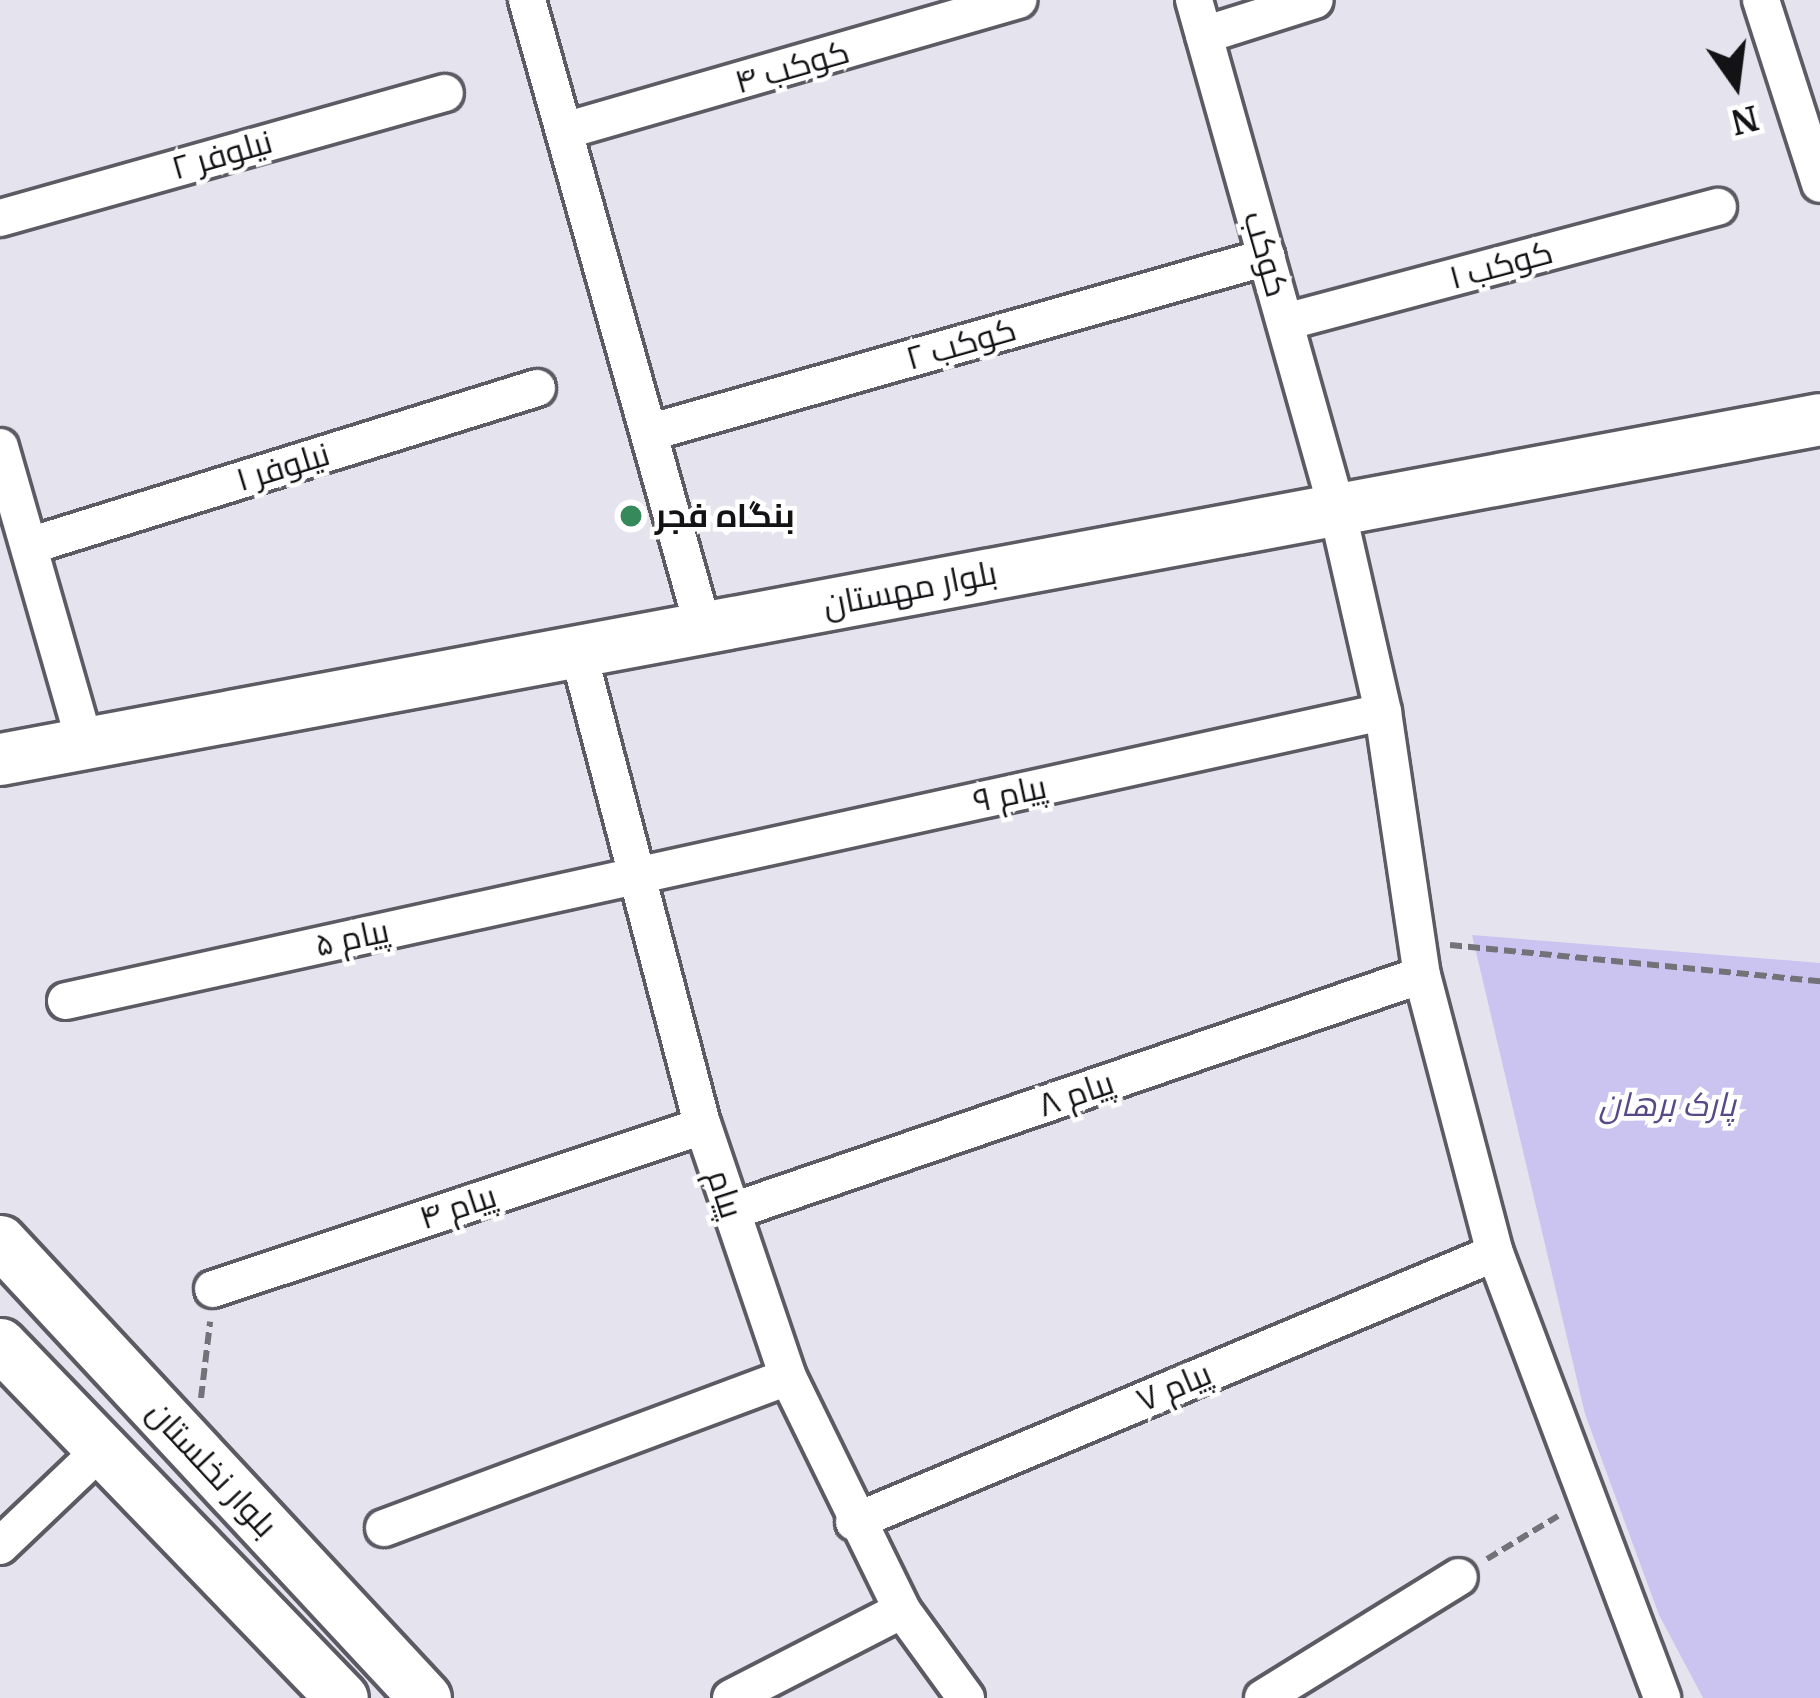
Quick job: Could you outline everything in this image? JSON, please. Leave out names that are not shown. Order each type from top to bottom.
[{"type":"street","points":[[527,0],[655,431],[703,627]]},
{"type":"street","name":"کوکب ۴","points":[[564,131],[1019,0]]},
{"type":"street","points":[[1199,17],[1315,0]]},
{"type":"street","points":[[1761,0],[1820,184]]},
{"type":"street","name":"کوکب","points":[[1199,17],[1337,509],[1382,712],[1419,958],[1495,1253],[1581,1501],[1662,1698]]},
{"type":"street","name":"نیلوفر ۲","points":[[0,218],[445,93]]},
{"type":"street","name":"کوکب ۱","points":[[1285,322],[1718,207]]},
{"type":"street","name":"کوکب ۲","points":[[655,431],[1267,257]]},
{"type":"street","name":"نیلوفر ۱","points":[[29,546],[537,388]]},
{"type":"street","name":"بلوار مهستان","points":[[0,759],[1820,418]]},
{"type":"street","points":[[0,447],[8,507],[29,546],[85,743]]},
{"type":"street","name":"پیام","points":[[578,651],[704,1126],[788,1377],[854,1522],[902,1610],[966,1698]]},
{"type":"street","name":"پیام ۹","points":[[638,875],[1382,712]]},
{"type":"street","name":"پیام ۵","points":[[66,1001],[638,875]]},
{"type":"street","name":"پیام ۸","points":[[730,1212],[1419,958]]},
{"type":"street","name":"پیام ۴","points":[[213,1289],[704,1126]]},
{"type":"street","name":"بلوار نخلستان","points":[[0,1241],[424,1698]]},
{"type":"street","name":"پیام ۷","points":[[854,1522],[1495,1253]]},
{"type":"street","name":"بلوار نخلستان","points":[[0,1343],[342,1698]]},
{"type":"street","points":[[384,1528],[788,1377]]},
{"type":"street","points":[[0,1546],[102,1449]]},
{"type":"street","points":[[1263,1698],[1459,1577]]},
{"type":"street","points":[[731,1698],[902,1610]]},
{"type":"path","points":[[1419,958],[1820,981]]},
{"type":"path","points":[[196,1451],[213,1289]]},
{"type":"path","points":[[1459,1577],[1581,1501]]},
{"type":"green space","name":"پارک برهان","points":[[1472,935],[1820,963],[1820,1698],[1703,1698],[1659,1615],[1585,1414]]},
{"type":"place","name":"بنگاه فجر","points":[[631,516]]}]
